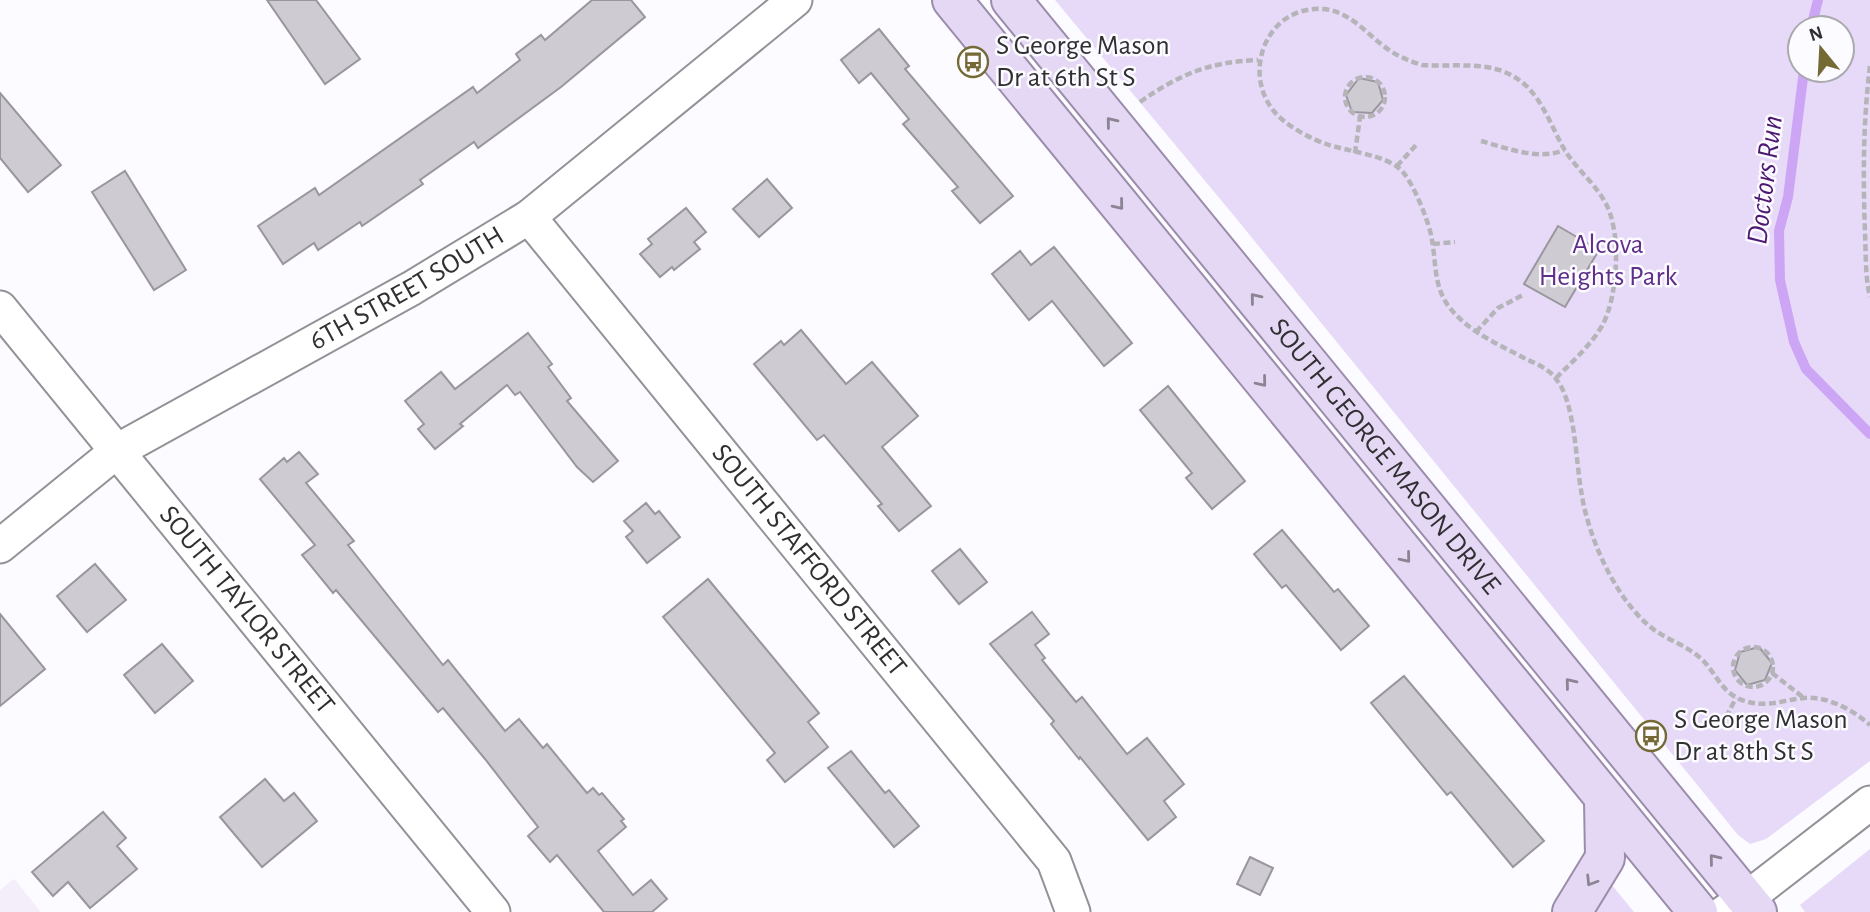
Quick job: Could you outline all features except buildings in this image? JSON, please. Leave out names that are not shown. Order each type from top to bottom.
[{"type":"main road","name":"SOUTH GEORGE MASON DRIVE","points":[[952,0],[1698,912]]},
{"type":"main road","name":"SOUTH GEORGE MASON DRIVE","points":[[1011,0],[1743,908]]},
{"type":"main road","points":[[1572,912],[1605,858],[1604,800]]},
{"type":"street","name":"6TH STREET SOUTH","points":[[0,546],[117,451],[412,288],[529,217],[795,0]]},
{"type":"street","name":"SOUTH STAFFORD STREET","points":[[529,217],[1054,861],[1073,912]]},
{"type":"street","name":"SOUTH TAYLOR STREET","points":[[0,307],[493,912]]},
{"type":"street","points":[[1743,908],[1870,803]]},
{"type":"path","points":[[1556,378],[1584,349],[1601,326],[1612,296],[1615,232],[1610,212],[1596,188],[1564,150],[1541,103],[1525,84],[1509,73],[1487,68],[1422,65],[1410,61],[1389,51],[1359,24],[1333,11],[1315,10],[1288,19],[1272,32],[1258,60],[1260,84],[1265,98],[1279,117],[1322,143],[1397,166],[1409,182],[1433,244],[1438,287],[1455,313],[1476,332],[1541,366],[1556,378],[1563,391],[1576,441],[1580,488],[1587,522],[1619,590],[1630,606],[1648,625],[1700,657],[1719,683],[1736,698],[1766,705],[1814,698],[1853,711],[1870,725]]},
{"type":"path","points":[[1140,102],[1185,74],[1225,63],[1258,60]]},
{"type":"path","points":[[1870,66],[1864,113],[1867,275],[1870,297]]},
{"type":"path","points":[[1370,77],[1384,89],[1385,102],[1378,113],[1360,117],[1349,108],[1345,95],[1357,78],[1370,77]]},
{"type":"path","points":[[1355,153],[1360,117]]},
{"type":"path","points":[[1481,141],[1533,153],[1553,154],[1564,150]]},
{"type":"path","points":[[1397,166],[1417,144]]},
{"type":"path","points":[[1433,244],[1455,242]]},
{"type":"path","points":[[1476,332],[1498,309],[1522,295]]},
{"type":"path","points":[[1747,648],[1760,648],[1770,657],[1772,673],[1762,685],[1748,687],[1737,680],[1733,662],[1737,655],[1747,648]]},
{"type":"path","points":[[1772,673],[1804,698]]},
{"type":"path","points":[[1726,717],[1736,698]]},
{"type":"shaded area","points":[[14,879],[41,912],[0,912],[0,890]]},
{"type":"green space","name":"Alcova Heights Park","points":[[1055,0],[1870,0],[1870,761],[1766,839],[1750,844],[1738,835]]},
{"type":"green space","points":[[1870,849],[1870,912],[1805,912],[1800,905]]},
{"type":"green space","points":[[1611,884],[1634,912],[1592,912]]},
{"type":"waterway","name":"Doctors Run","points":[[1814,14],[1818,0]]},
{"type":"waterway","name":"Doctors Run","points":[[1802,84],[1788,197],[1779,231],[1780,280],[1794,342],[1806,369],[1870,434]]},
{"type":"place","name":"S George Mason Dr at 6th St S","points":[[973,62]]},
{"type":"place","name":"S George Mason Dr at 8th St S","points":[[1651,736]]}]
